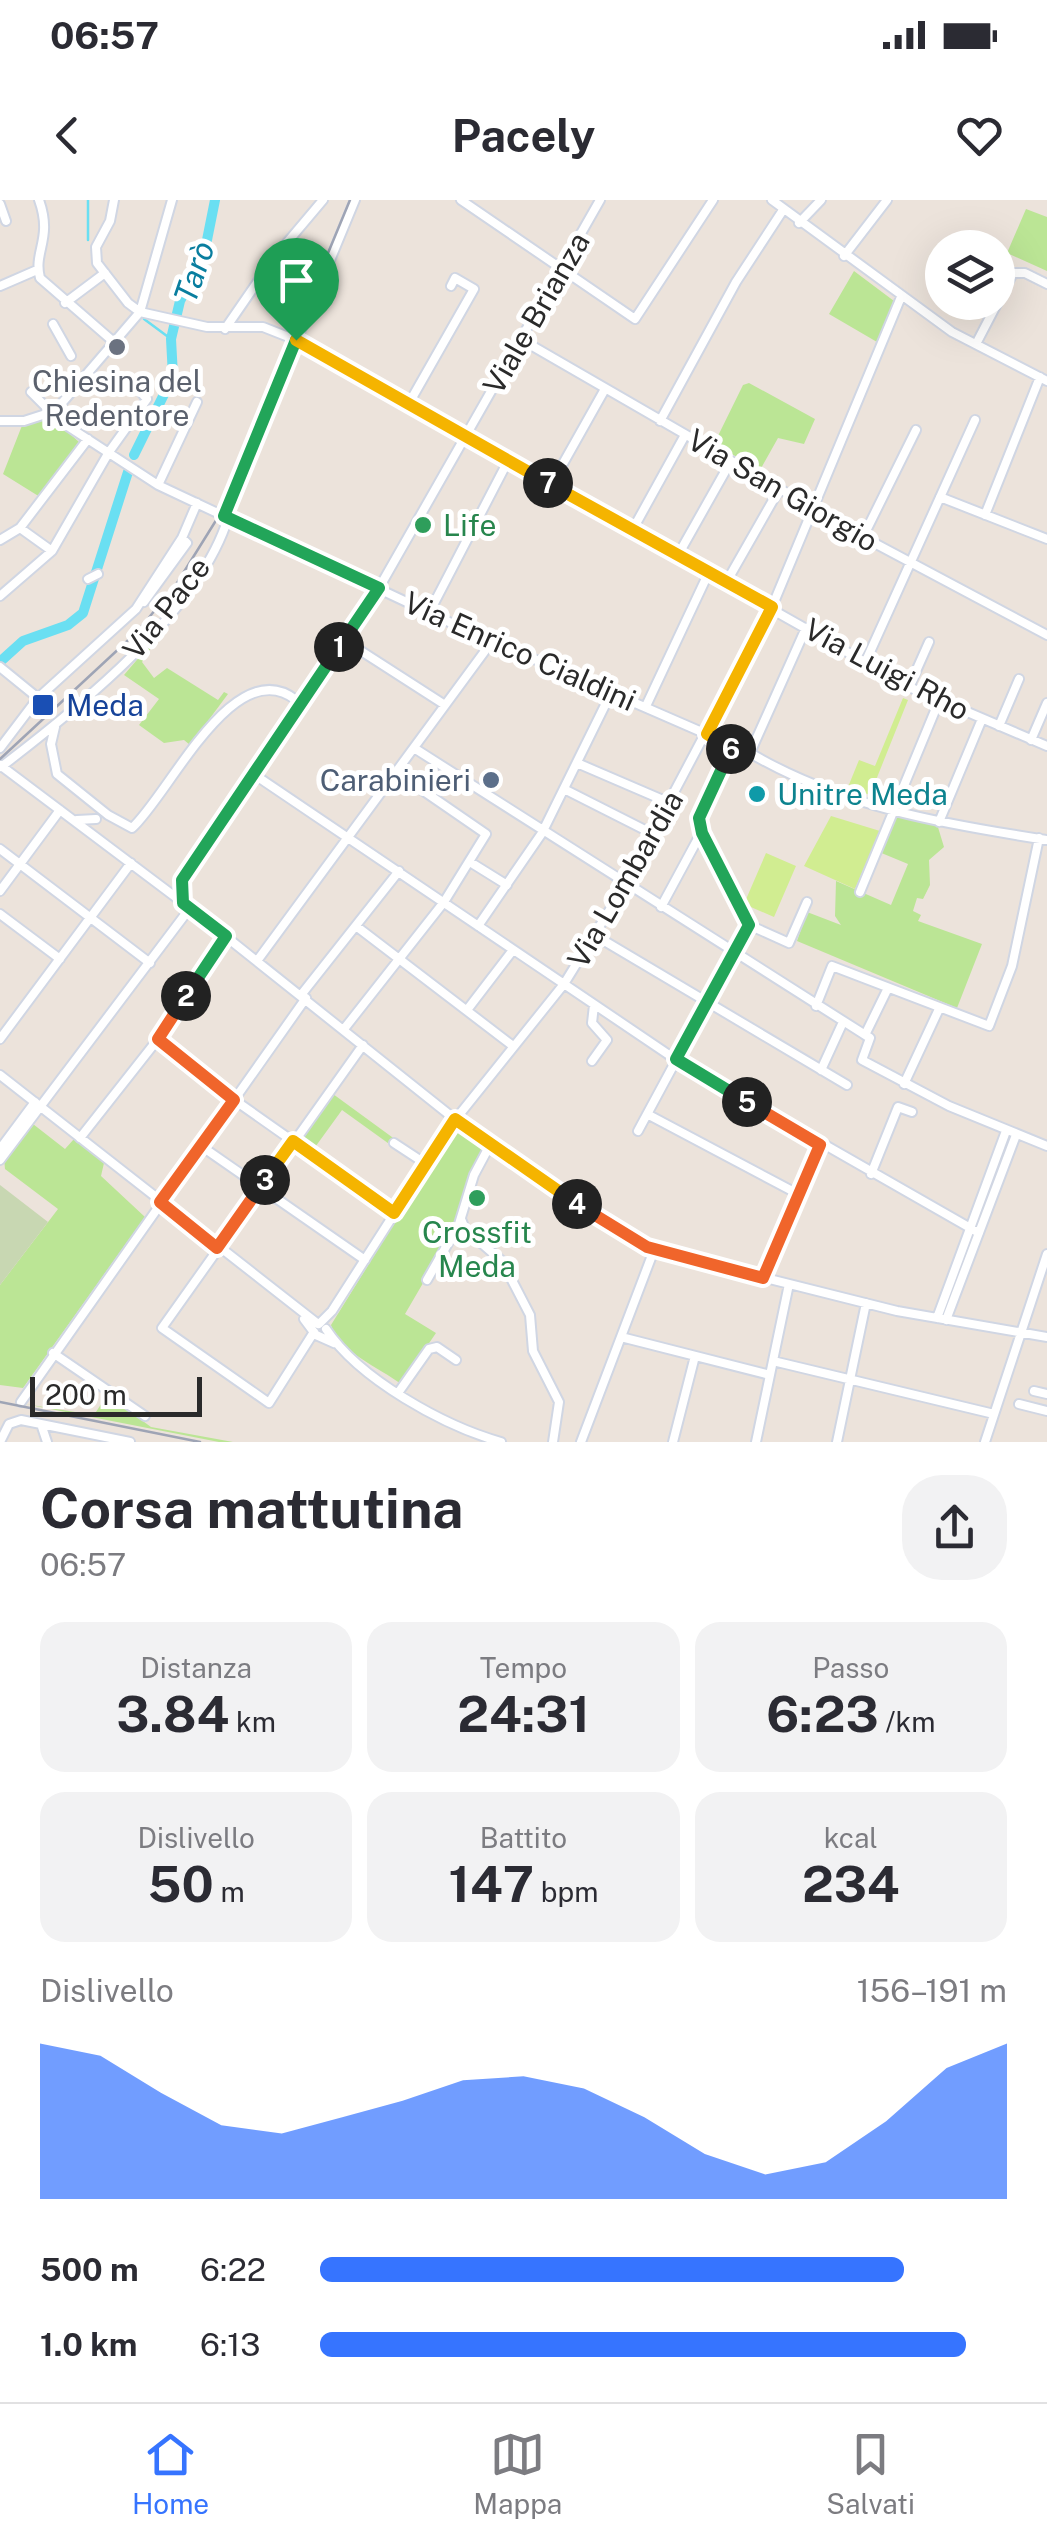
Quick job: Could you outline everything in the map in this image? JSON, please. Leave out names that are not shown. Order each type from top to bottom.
[{"type":"street","points":[[40,200],[47,230],[38,270],[44,283],[114,344]]},
{"type":"street","points":[[114,200],[110,220],[96,247],[97,263],[140,312]]},
{"type":"street","points":[[0,421],[24,421],[52,411],[140,312],[172,200]]},
{"type":"street","points":[[225,329],[274,258],[323,200]]},
{"type":"street","name":"Via Pace","points":[[1,766],[55,727],[172,610],[226,517],[355,200]]},
{"type":"street","points":[[461,200],[635,319],[713,200]]},
{"type":"street","name":"Viale Brianza","points":[[165,889],[182,880],[379,588],[600,200]]},
{"type":"street","points":[[772,200],[901,297],[976,344],[1044,379],[985,515]]},
{"type":"street","points":[[799,223],[821,200]]},
{"type":"street","points":[[844,256],[888,200]]},
{"type":"street","points":[[0,204],[6,222]]},
{"type":"street","points":[[660,420],[736,282],[784,210]]},
{"type":"street","points":[[0,286],[38,270]]},
{"type":"street","points":[[976,344],[1013,273],[1025,272],[1047,284]]},
{"type":"street","points":[[71,356],[51,326],[67,304],[105,273]]},
{"type":"street","points":[[408,405],[474,288],[455,278],[451,286]]},
{"type":"street","name":"Via Lombardia","points":[[217,1248],[162,1328],[269,1403],[455,1119],[564,984],[596,936],[654,834],[772,607],[901,297]]},
{"type":"street","name":"Via Luigi Rho","points":[[140,312],[225,329],[269,328],[296,340],[865,663],[939,701],[1047,746]]},
{"type":"street","points":[[232,319],[246,327]]},
{"type":"street","name":"Via San Giorgio","points":[[522,340],[864,537],[1047,634]]},
{"type":"street","points":[[0,596],[52,551],[109,452],[147,399],[137,388]]},
{"type":"street","points":[[551,485],[605,389]]},
{"type":"street","name":"Via Enrico Cialdini","points":[[30,392],[88,439],[158,485],[429,613],[646,706],[820,788],[892,812],[1043,839]]},
{"type":"street","points":[[158,485],[196,402]]},
{"type":"street","points":[[865,663],[975,420]]},
{"type":"street","points":[[864,537],[916,430]]},
{"type":"street","points":[[633,530],[685,435]]},
{"type":"street","points":[[0,540],[20,528],[88,439]]},
{"type":"street","points":[[429,613],[509,458]]},
{"type":"street","points":[[678,555],[730,460]]},
{"type":"street","points":[[727,582],[780,488]]},
{"type":"street","points":[[940,497],[1047,540]]},
{"type":"street","points":[[0,748],[38,698],[136,609],[184,539],[197,504]]},
{"type":"street","points":[[20,528],[52,551]]},
{"type":"street","points":[[646,706],[709,572]]},
{"type":"street","points":[[88,578],[98,574]]},
{"type":"street","points":[[750,753],[806,628]]},
{"type":"street","points":[[344,640],[445,705]]},
{"type":"street","points":[[258,961],[493,640]]},
{"type":"street","points":[[909,686],[929,642]]},
{"type":"street","points":[[0,668],[38,698]]},
{"type":"street","points":[[998,726],[1019,679]]},
{"type":"street","points":[[55,727],[55,771],[108,816],[132,828],[231,704],[258,692],[302,695],[312,688]]},
{"type":"street","points":[[478,926],[542,833],[612,691]]},
{"type":"street","points":[[289,695],[298,703],[295,717]]},
{"type":"street","points":[[860,892],[939,701]]},
{"type":"street","points":[[1031,740],[1047,703]]},
{"type":"street","points":[[939,822],[982,719]]},
{"type":"street","points":[[733,746],[699,818],[702,833],[749,925],[789,943],[808,902]]},
{"type":"street","points":[[414,748],[732,954],[870,1038],[862,1060],[904,1084],[1047,1146]]},
{"type":"street","points":[[577,763],[670,803]]},
{"type":"street","points":[[1,766],[226,936],[455,1119],[623,1235],[654,1250],[866,1303],[1047,1337]]},
{"type":"street","points":[[344,1029],[444,902],[486,834],[396,772]]},
{"type":"street","points":[[255,775],[676,1059],[974,1232]]},
{"type":"street","points":[[564,788],[654,834]]},
{"type":"street","points":[[60,810],[85,822],[108,816]]},
{"type":"street","points":[[0,891],[60,810]]},
{"type":"street","points":[[96,819],[98,839]]},
{"type":"street","points":[[661,907],[702,833]]},
{"type":"street","points":[[816,1006],[832,966],[989,1026],[1012,966],[1043,839]]},
{"type":"street","points":[[0,849],[150,963]]},
{"type":"street","points":[[470,862],[507,885]]},
{"type":"street","points":[[0,1039],[131,864]]},
{"type":"street","points":[[21,1402],[303,996],[399,871]]},
{"type":"street","points":[[0,1149],[150,963],[186,905],[182,880]]},
{"type":"street","points":[[0,914],[60,959]]},
{"type":"street","points":[[638,1131],[749,925]]},
{"type":"street","points":[[356,926],[513,1046]]},
{"type":"street","points":[[80,1138],[158,1039],[226,936]]},
{"type":"street","points":[[596,936],[847,1085]]},
{"type":"street","points":[[467,1010],[513,950]]},
{"type":"street","points":[[865,1036],[887,990]]},
{"type":"street","points":[[592,1061],[607,1040],[592,1023],[594,1005]]},
{"type":"street","points":[[904,1084],[939,1009]]},
{"type":"street","points":[[821,1070],[843,1022]]},
{"type":"street","points":[[158,1039],[234,1100],[394,1213]]},
{"type":"street","points":[[217,1248],[363,1044]]},
{"type":"street","points":[[1,1077],[398,1393],[454,1424],[502,1442]]},
{"type":"street","points":[[0,1160],[38,1104]]},
{"type":"street","points":[[870,1174],[898,1106],[912,1112]]},
{"type":"street","points":[[648,1114],[798,1194]]},
{"type":"street","points":[[942,1319],[1006,1130]]},
{"type":"street","points":[[974,1232],[1016,1135]]},
{"type":"street","points":[[394,1144],[426,1164]]},
{"type":"street","points":[[427,1280],[461,1220],[474,1175],[490,1145]]},
{"type":"street","points":[[763,1278],[820,1145]]},
{"type":"street","points":[[201,1146],[365,1260]]},
{"type":"street","points":[[461,1220],[464,1229],[502,1261],[530,1315],[532,1348],[559,1402],[554,1442]]},
{"type":"street","points":[[581,1442],[654,1250]]},
{"type":"street","points":[[985,1442],[1047,1254]]},
{"type":"street","points":[[756,1442],[789,1284]]},
{"type":"street","points":[[836,1442],[866,1303]]},
{"type":"street","points":[[622,1337],[770,1375]]},
{"type":"street","points":[[398,1393],[429,1349],[437,1347],[456,1360]]},
{"type":"street","points":[[53,1353],[145,1416]]},
{"type":"street","points":[[673,1442],[695,1356]]},
{"type":"street","points":[[773,1361],[994,1414]]},
{"type":"street","points":[[1034,1391],[1047,1394]]},
{"type":"street","points":[[1019,1404],[1047,1410]]},
{"type":"street","points":[[0,1442],[13,1421],[130,1442]]},
{"type":"street","points":[[40,1424],[47,1442]]},
{"type":"green space","points":[[1026,209],[1047,217],[1047,271],[1015,257],[1015,234]]},
{"type":"green space","points":[[854,271],[894,301],[877,342],[829,314]]},
{"type":"green space","points":[[749,383],[815,419],[804,444],[778,438],[760,470],[714,444],[743,385]]},
{"type":"green space","points":[[51,417],[79,442],[40,497],[3,474],[23,423]]},
{"type":"green space","points":[[158,635],[163,637],[158,637],[142,662],[154,678],[167,668],[218,700],[224,692],[228,694],[190,745],[184,740],[164,743],[139,725],[159,699],[124,675]]},
{"type":"green space","points":[[903,698],[908,700],[870,795],[848,787],[859,760],[875,766]]},
{"type":"green space","points":[[831,816],[880,831],[855,889],[804,866]]},
{"type":"green space","points":[[894,816],[937,824],[944,847],[929,860],[930,885],[923,899],[917,898],[913,911],[921,915],[918,921],[982,944],[957,1008],[797,941],[807,912],[841,925],[835,916],[836,881],[891,905],[908,864],[879,852]]},
{"type":"green space","points":[[766,853],[796,866],[774,917],[744,904]]},
{"type":"green space","points":[[333,1094],[396,1140],[392,1146],[342,1110],[313,1150],[301,1141]]},
{"type":"green space","points":[[41,1113],[33,1124],[65,1149],[74,1139],[104,1163],[101,1176],[145,1217],[23,1388],[0,1385],[0,1285],[58,1209],[5,1169],[4,1158]]},
{"type":"green space","points":[[458,1129],[483,1151],[454,1230],[405,1314],[436,1333],[401,1384],[351,1351],[331,1325],[452,1130]]},
{"type":"green space","points":[[0,1185],[48,1222],[0,1285]]},
{"type":"green space","points":[[107,1395],[151,1427],[233,1442],[25,1404],[94,1415]]},
{"type":"waterway","points":[[88,200],[88,240]]},
{"type":"waterway","name":"Tarò","points":[[134,455],[173,376],[171,339],[180,301],[204,255],[215,200]]},
{"type":"waterway","points":[[144,319],[171,339]]},
{"type":"waterway","name":"Tarò","points":[[2,660],[23,641],[68,625],[83,613],[128,472]]},
{"type":"railway","points":[[0,759],[138,631],[177,583],[220,514],[350,200]]},
{"type":"railway","points":[[0,1402],[200,1442]]},
{"type":"place","name":"Chiesina del Redentore","points":[[117,347]]},
{"type":"place","name":"Life","points":[[423,525]]},
{"type":"place","name":"Meda","points":[[43,705]]},
{"type":"place","name":"Carabinieri","points":[[491,780]]},
{"type":"place","name":"Unitre Meda","points":[[757,794]]},
{"type":"place","name":"Crossfit Meda","points":[[477,1198]]},
{"type":"route","points":[[296,340],[772,607],[707,734],[733,746],[699,818],[702,833],[749,925],[676,1059],[820,1145],[763,1278],[631,1240],[455,1119],[394,1213],[293,1141],[217,1248],[160,1202],[234,1100],[158,1039],[226,936],[183,903],[182,880],[379,588],[224,516],[296,340]]}]
